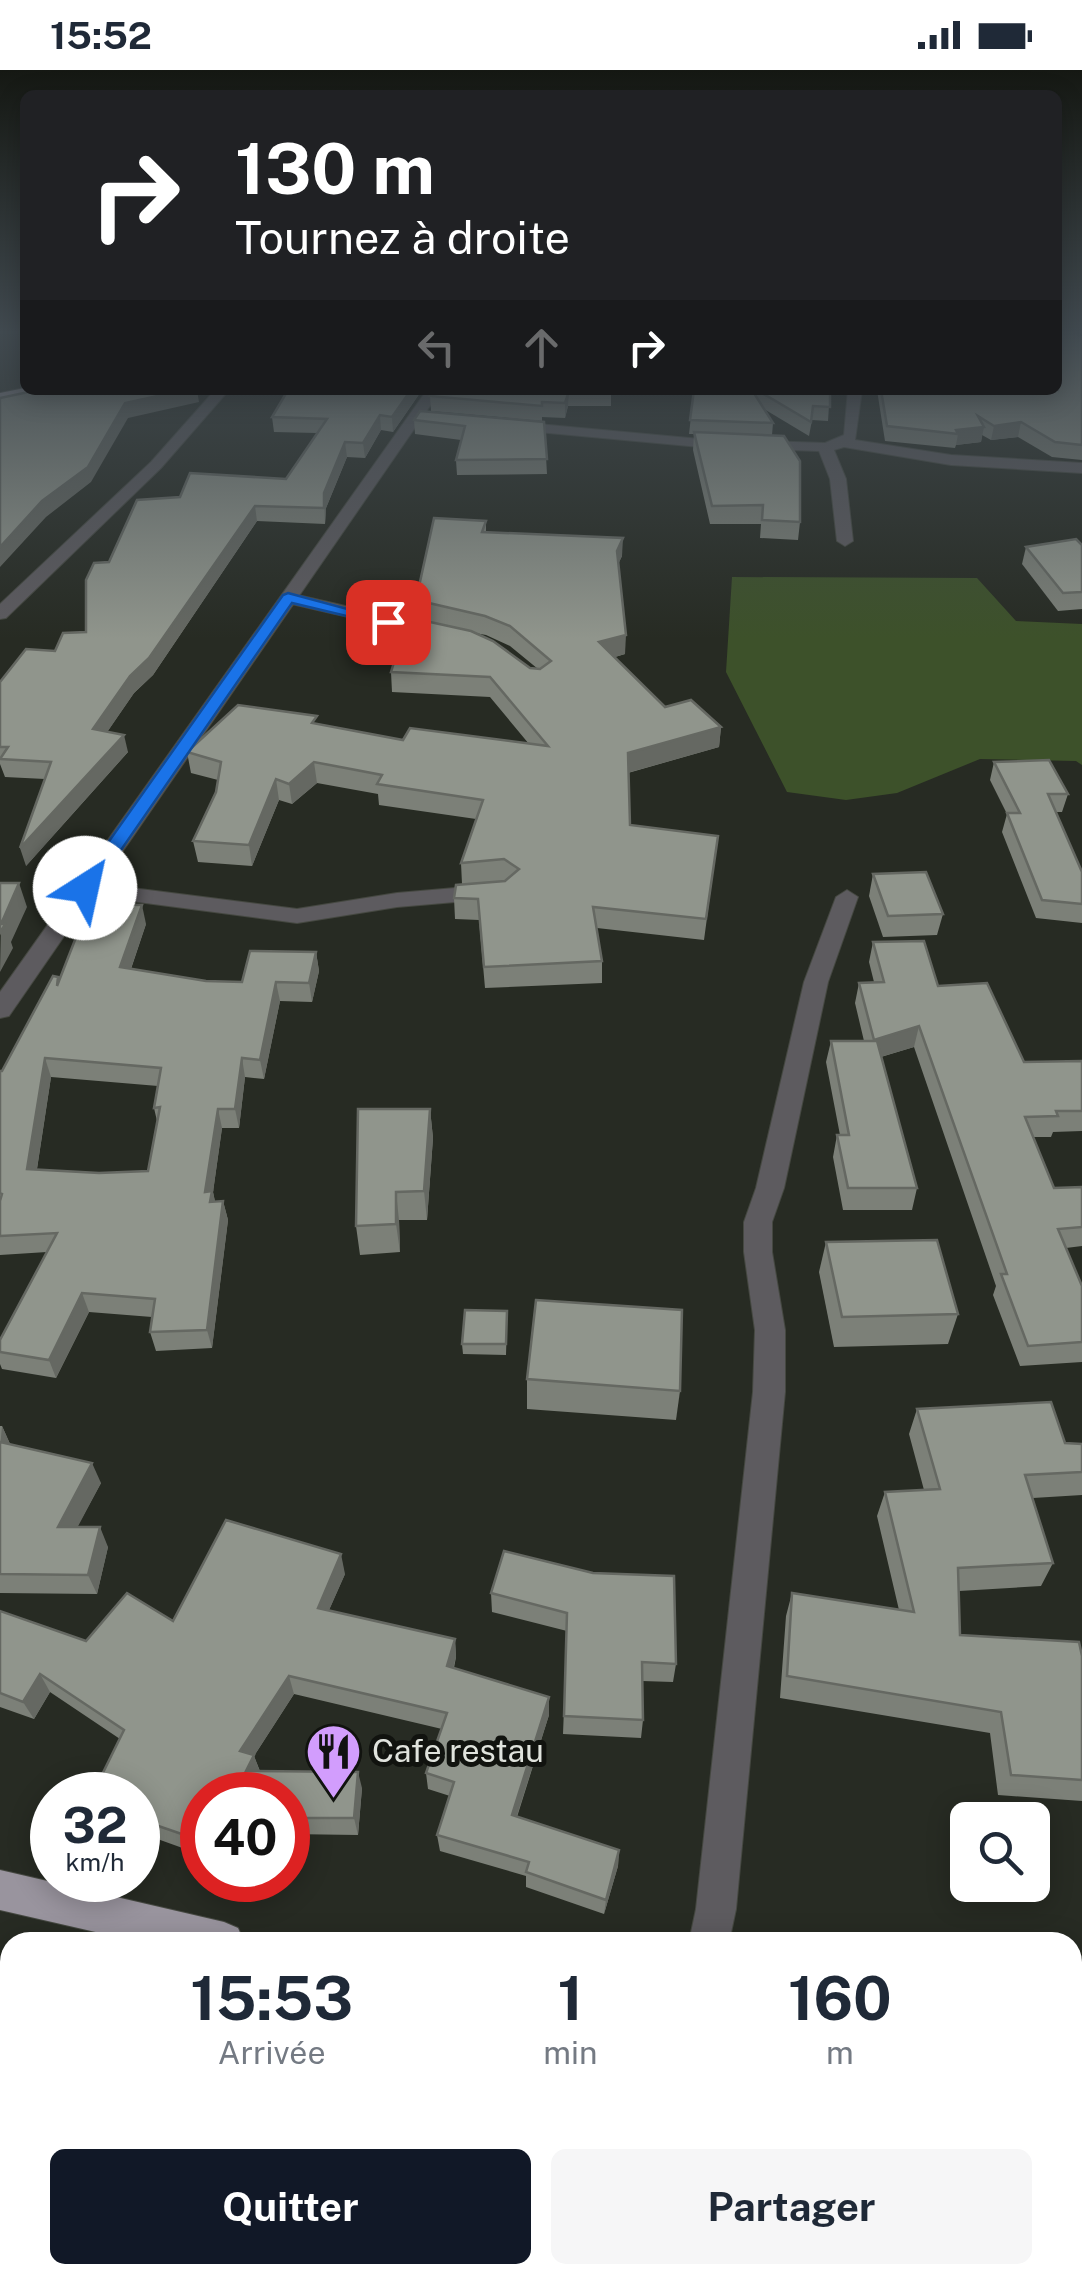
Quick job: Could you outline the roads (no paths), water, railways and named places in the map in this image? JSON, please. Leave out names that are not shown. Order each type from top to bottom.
[{"type":"highway","points":[[0,1890],[181,1932]]},
{"type":"street","points":[[0,614],[156,466],[185,432]]},
{"type":"street","points":[[0,1010],[288,598],[413,432]]},
{"type":"street","points":[[581,432],[700,443],[826,448],[844,443],[951,460],[1082,468]]},
{"type":"street","points":[[844,443],[850,432]]},
{"type":"street","points":[[826,448],[838,479],[844,541]]},
{"type":"street","points":[[288,598],[468,640]]},
{"type":"street","points":[[85,888],[248,913],[297,916],[397,900],[504,891]]},
{"type":"street","points":[[711,1932],[769,1392],[770,1330],[758,1252],[758,1222],[770,1188],[816,982],[846,897]]},
{"type":"place","name":"Cafe restau","points":[[333,1800]]}]
